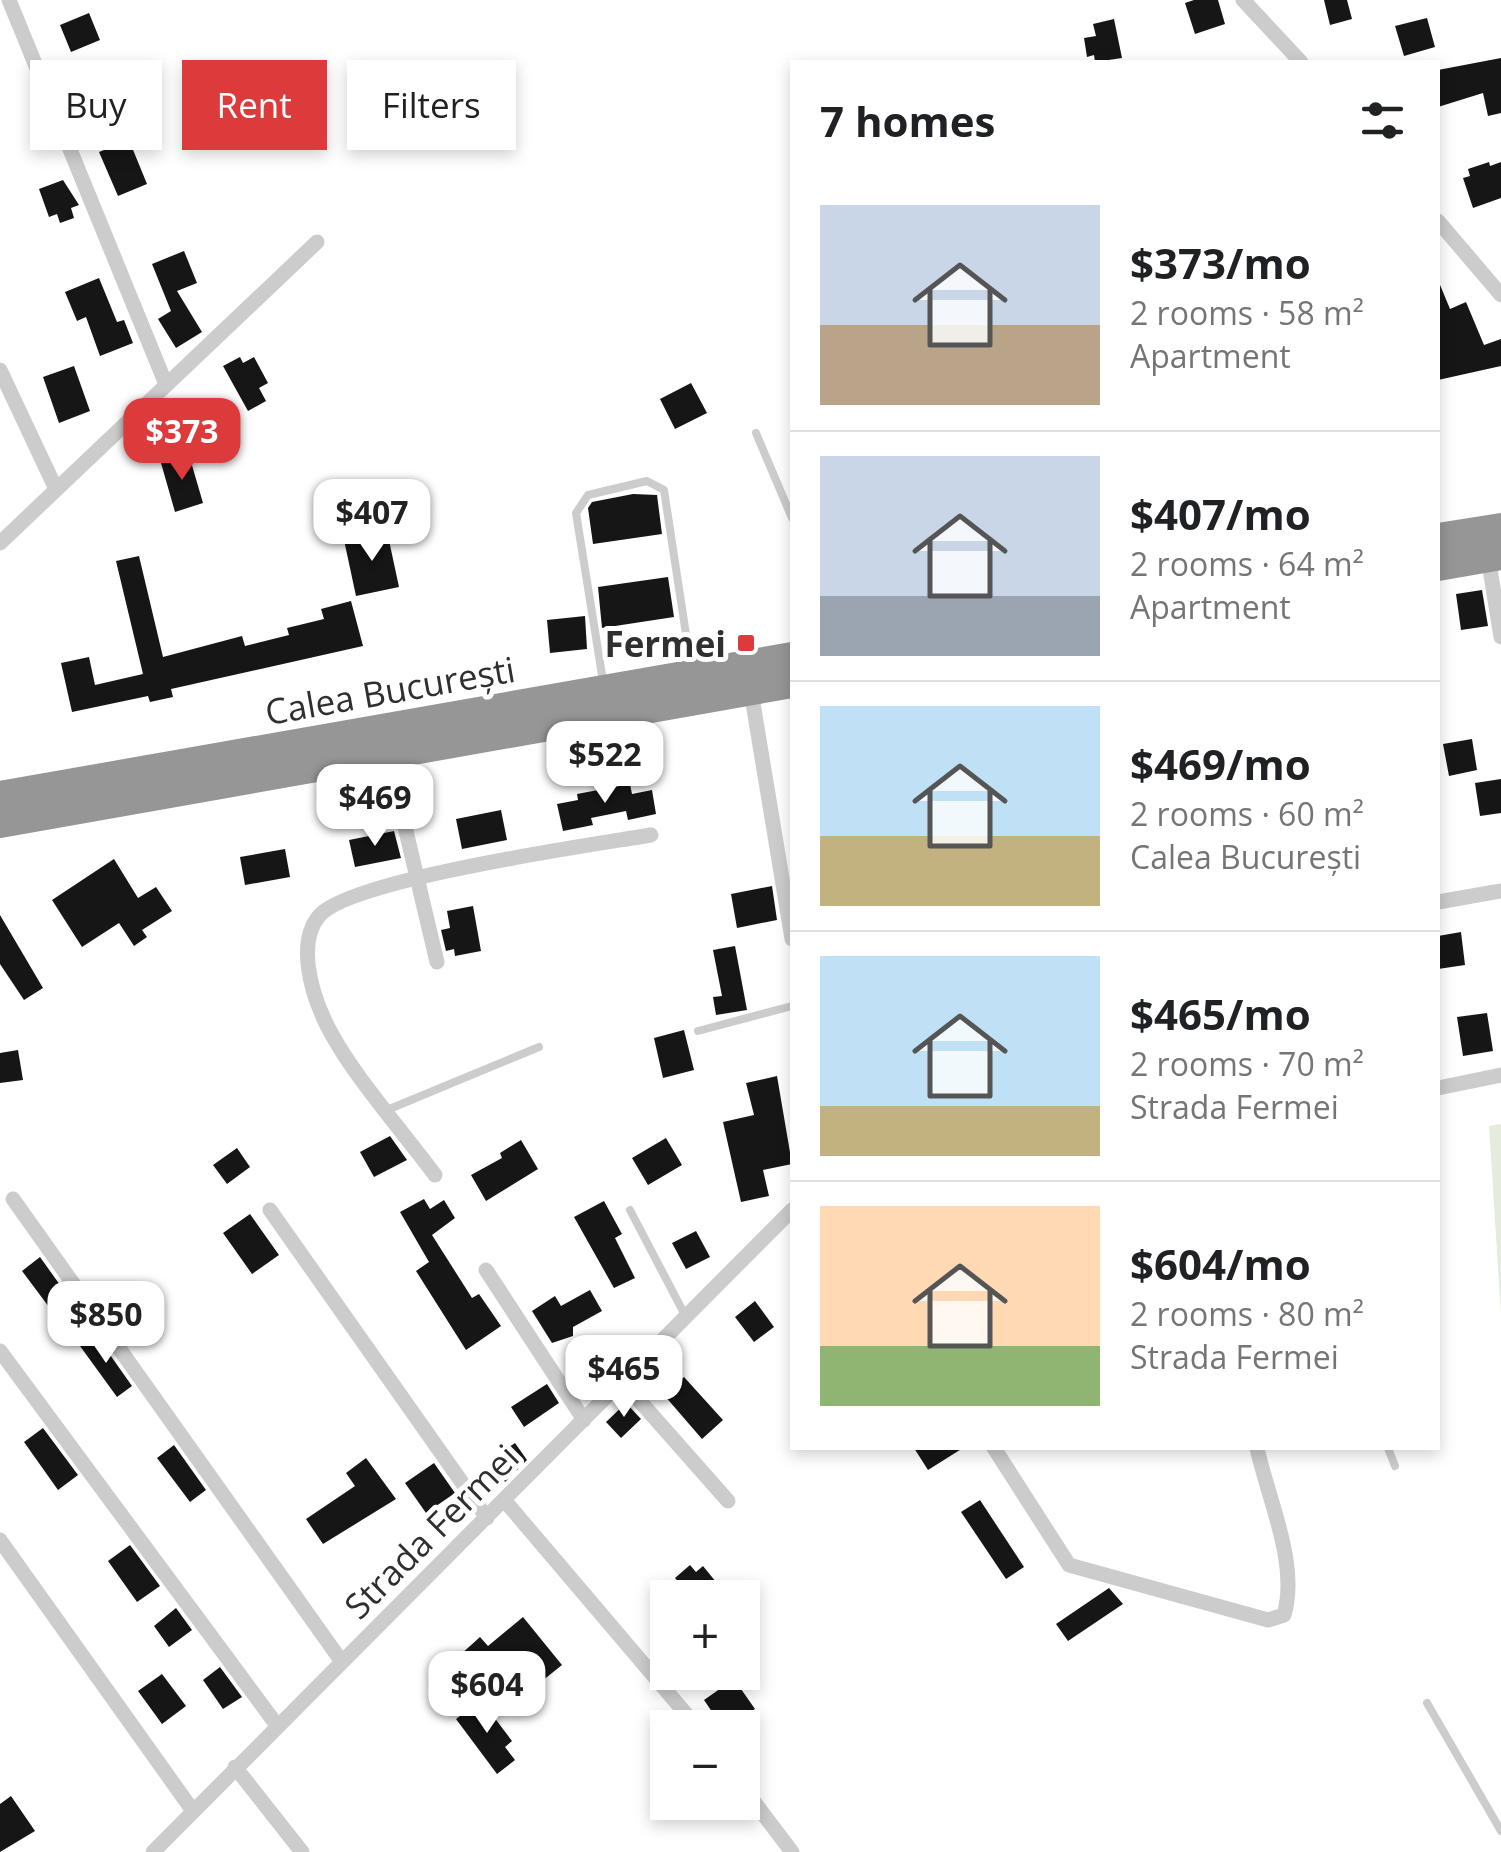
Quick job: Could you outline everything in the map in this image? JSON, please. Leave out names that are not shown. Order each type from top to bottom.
[{"type":"highway","points":[[1440,538],[1501,528]]},
{"type":"highway","points":[[1440,566],[1495,556]]},
{"type":"highway","name":"Calea București","points":[[0,796],[790,657]]},
{"type":"highway","name":"Calea București","points":[[0,823],[790,683]]},
{"type":"street","points":[[9,0],[165,382]]},
{"type":"street","points":[[1243,0],[1299,60]]},
{"type":"street","points":[[1440,223],[1501,295]]},
{"type":"street","points":[[0,543],[165,382],[317,242]]},
{"type":"street","points":[[0,370],[55,487]]},
{"type":"street","points":[[1495,556],[1501,637]]},
{"type":"street","points":[[750,690],[790,927]]},
{"type":"street","points":[[388,755],[414,878],[437,962]]},
{"type":"street","points":[[434,1176],[324,1021],[308,948],[311,928],[332,905],[414,878],[652,834]]},
{"type":"street","points":[[1440,902],[1501,892]]},
{"type":"street","points":[[1440,1088],[1501,1075]]},
{"type":"street","points":[[13,1198],[342,1662]]},
{"type":"street","points":[[270,1210],[487,1518]]},
{"type":"street","name":"Strada Fermei","points":[[153,1852],[276,1724],[505,1501],[790,1212]]},
{"type":"street","points":[[486,1270],[584,1420]]},
{"type":"street","points":[[0,1351],[276,1724]]},
{"type":"street","points":[[622,1381],[728,1501]]},
{"type":"street","points":[[995,1450],[1069,1565],[1268,1620],[1284,1615],[1288,1600],[1286,1563],[1258,1450]]},
{"type":"street","points":[[505,1501],[683,1710]]},
{"type":"street","points":[[0,1540],[194,1811]]},
{"type":"street","points":[[235,1767],[302,1852]]},
{"type":"street","points":[[760,1810],[792,1852]]},
{"type":"lane","points":[[756,432],[790,513]]},
{"type":"lane","points":[[604,690],[576,514],[588,495],[646,481],[664,490],[692,676]]},
{"type":"lane","points":[[698,1031],[790,1007]]},
{"type":"lane","points":[[387,1110],[539,1047]]},
{"type":"lane","points":[[630,1210],[686,1317]]},
{"type":"lane","points":[[1389,1450],[1395,1466]]},
{"type":"lane","points":[[1428,1703],[1501,1831]]},
{"type":"shaded area","points":[[1501,1124],[1501,1315],[1489,1126]]},
{"type":"building","points":[[1218,0],[1225,24],[1195,34],[1185,3]]},
{"type":"building","points":[[1324,0],[1347,0],[1352,19],[1330,25]]},
{"type":"building","points":[[89,13],[100,40],[71,52],[60,25]]},
{"type":"building","points":[[1427,18],[1435,47],[1404,56],[1395,26]]},
{"type":"building","points":[[1114,19],[1122,58],[1087,57],[1084,38],[1096,36],[1093,24]]},
{"type":"building","points":[[1501,58],[1501,113],[1488,116],[1483,93],[1440,106],[1440,70]]},
{"type":"building","points":[[133,150],[147,184],[118,196],[99,152]]},
{"type":"building","points":[[1489,162],[1490,166],[1501,162],[1501,198],[1473,208],[1463,178],[1470,176],[1468,169]]},
{"type":"building","points":[[63,180],[79,205],[71,208],[74,218],[60,223],[57,214],[49,217],[39,189]]},
{"type":"building","points":[[184,251],[197,283],[177,291],[202,332],[176,348],[158,319],[171,311],[152,264]]},
{"type":"building","points":[[99,278],[117,322],[124,320],[133,343],[100,356],[86,317],[77,321],[65,292]]},
{"type":"building","points":[[1440,285],[1450,309],[1466,302],[1484,345],[1501,339],[1501,366],[1440,380]]},
{"type":"building","points":[[240,357],[243,363],[254,357],[268,383],[259,388],[266,401],[248,411],[223,366]]},
{"type":"building","points":[[74,366],[90,411],[59,423],[43,377]]},
{"type":"building","points":[[691,383],[707,413],[675,429],[660,399]]},
{"type":"building","points":[[189,455],[203,503],[175,512],[161,463]]},
{"type":"building","points":[[633,494],[657,495],[662,534],[593,544],[588,508],[592,502]]},
{"type":"building","points":[[387,531],[399,587],[356,596],[344,540]]},
{"type":"building","points":[[139,556],[163,657],[242,636],[245,646],[289,635],[287,628],[324,619],[321,609],[351,601],[363,646],[171,689],[173,697],[150,702],[148,696],[72,712],[61,663],[89,657],[95,685],[143,674],[116,561]]},
{"type":"building","points":[[668,577],[674,617],[602,628],[598,587]]},
{"type":"building","points":[[1482,590],[1488,626],[1461,630],[1456,594]]},
{"type":"building","points":[[585,616],[587,649],[550,653],[547,620]]},
{"type":"building","points":[[1472,739],[1477,770],[1449,776],[1443,744]]},
{"type":"building","points":[[1501,779],[1501,813],[1480,816],[1475,783]]},
{"type":"building","points":[[630,784],[632,794],[652,790],[656,814],[628,820],[626,811],[591,818],[593,825],[563,831],[557,804],[578,800],[577,794]]},
{"type":"building","points":[[501,810],[507,840],[462,849],[456,819]]},
{"type":"building","points":[[394,831],[401,858],[355,867],[349,840]]},
{"type":"building","points":[[285,849],[290,877],[245,885],[240,857]]},
{"type":"building","points":[[114,859],[138,898],[156,887],[172,911],[142,930],[147,937],[134,946],[119,923],[82,947],[52,900]]},
{"type":"building","points":[[772,886],[777,920],[737,928],[731,894]]},
{"type":"building","points":[[473,906],[481,951],[455,956],[454,949],[446,951],[441,930],[450,928],[447,911]]},
{"type":"building","points":[[0,915],[43,988],[24,1000],[0,964]]},
{"type":"building","points":[[1461,932],[1465,965],[1440,969],[1440,936]]},
{"type":"building","points":[[735,946],[747,1010],[716,1015],[713,997],[722,996],[713,950]]},
{"type":"building","points":[[1487,1013],[1493,1051],[1463,1056],[1457,1017]]},
{"type":"building","points":[[684,1030],[694,1070],[663,1078],[654,1038]]},
{"type":"building","points":[[18,1050],[23,1080],[0,1083],[0,1053]]},
{"type":"building","points":[[777,1076],[790,1164],[763,1170],[769,1196],[741,1202],[723,1122],[754,1115],[746,1083]]},
{"type":"building","points":[[390,1136],[407,1160],[374,1177],[360,1152]]},
{"type":"building","points":[[666,1138],[682,1165],[648,1185],[632,1158]]},
{"type":"building","points":[[521,1140],[538,1169],[486,1201],[471,1175],[502,1158],[500,1153]]},
{"type":"building","points":[[237,1148],[250,1167],[227,1184],[213,1165]]},
{"type":"building","points":[[424,1199],[430,1209],[444,1200],[455,1218],[432,1235],[472,1298],[479,1294],[501,1326],[466,1350],[416,1271],[429,1262],[400,1212]]},
{"type":"building","points":[[604,1201],[622,1234],[615,1238],[635,1278],[614,1288],[574,1217]]},
{"type":"building","points":[[250,1214],[279,1255],[252,1274],[223,1233]]},
{"type":"building","points":[[696,1231],[710,1257],[686,1269],[672,1243]]},
{"type":"building","points":[[40,1257],[75,1306],[58,1319],[22,1271]]},
{"type":"building","points":[[590,1290],[602,1311],[573,1327],[573,1336],[552,1343],[532,1311],[555,1296],[561,1306]]},
{"type":"building","points":[[755,1301],[774,1327],[754,1342],[735,1317]]},
{"type":"building","points":[[96,1335],[132,1386],[117,1397],[80,1346]]},
{"type":"building","points":[[684,1377],[723,1420],[702,1439],[664,1395]]},
{"type":"building","points":[[547,1384],[559,1403],[524,1427],[511,1407]]},
{"type":"building","points":[[626,1403],[641,1419],[621,1438],[606,1422]]},
{"type":"building","points":[[43,1428],[78,1475],[58,1490],[24,1442]]},
{"type":"building","points":[[515,1443],[527,1460],[505,1482],[490,1460]]},
{"type":"building","points":[[174,1445],[206,1490],[190,1502],[157,1458]]},
{"type":"building","points":[[915,1450],[960,1450],[928,1470]]},
{"type":"building","points":[[366,1458],[396,1499],[323,1544],[306,1519],[355,1486],[346,1473]]},
{"type":"building","points":[[434,1463],[455,1493],[426,1513],[405,1483]]},
{"type":"building","points":[[980,1500],[1024,1567],[1006,1579],[961,1512]]},
{"type":"building","points":[[130,1545],[160,1586],[137,1602],[108,1561]]},
{"type":"building","points":[[690,1565],[696,1572],[703,1566],[714,1580],[677,1580]]},
{"type":"building","points":[[1109,1588],[1123,1604],[1068,1641],[1056,1624]]},
{"type":"building","points":[[176,1608],[192,1630],[169,1647],[154,1626]]},
{"type":"building","points":[[523,1617],[562,1665],[537,1685],[518,1662],[487,1688],[460,1655],[480,1637],[488,1646]]},
{"type":"building","points":[[220,1667],[242,1697],[223,1709],[203,1680]]},
{"type":"building","points":[[162,1674],[186,1706],[162,1724],[138,1691]]},
{"type":"building","points":[[718,1690],[742,1690],[755,1709],[711,1710],[704,1700]]},
{"type":"building","points":[[481,1700],[512,1741],[505,1747],[515,1760],[497,1774],[456,1719]]},
{"type":"building","points":[[11,1796],[35,1831],[0,1852],[0,1804]]},
{"type":"place","name":"Fermei","points":[[746,643]]}]
